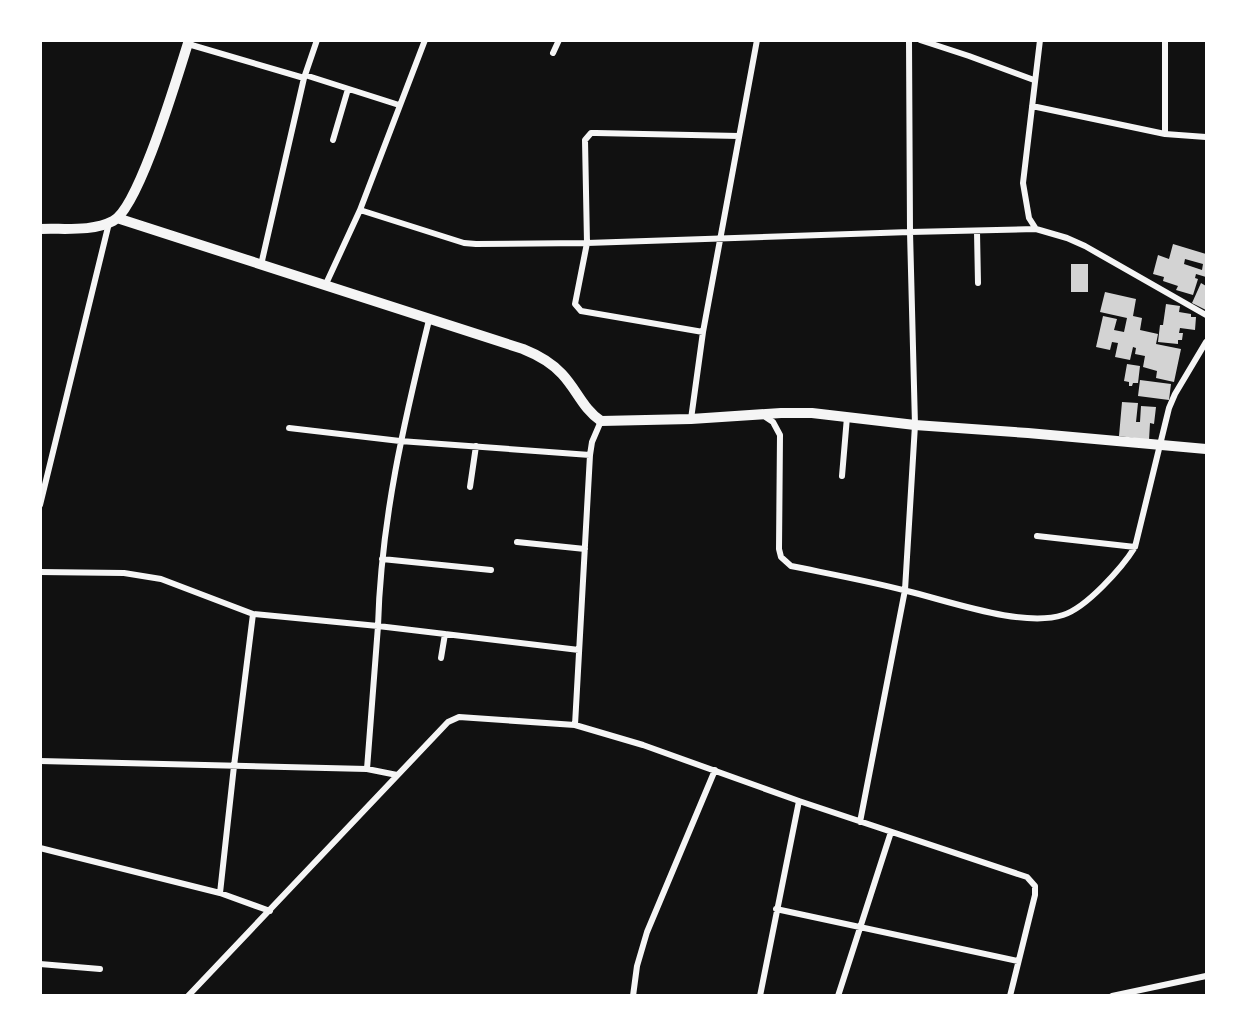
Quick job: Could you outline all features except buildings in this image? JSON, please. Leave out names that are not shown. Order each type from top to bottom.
[{"type":"street","points":[[261,265],[304,77],[317,40]]},
{"type":"street","points":[[323,286],[360,210],[425,40]]},
{"type":"street","points":[[553,52],[559,40]]},
{"type":"street","points":[[691,419],[703,332],[757,40]]},
{"type":"street","points":[[860,822],[905,590],[915,425],[910,232],[909,40]]},
{"type":"street","points":[[920,40],[1034,80]]},
{"type":"street","points":[[1036,230],[1029,218],[1023,183],[1040,40]]},
{"type":"street","points":[[1165,40],[1165,135]]},
{"type":"street","points":[[40,505],[113,220],[129,202],[141,181],[189,42],[399,105]]},
{"type":"street","points":[[333,140],[348,89]]},
{"type":"street","points":[[1032,105],[1165,135],[1206,137]]},
{"type":"street","points":[[703,332],[580,311],[574,301],[587,243],[585,140],[591,133],[739,136]]},
{"type":"street","points":[[360,210],[470,244],[587,243],[721,237],[1036,230],[1067,238],[1085,246],[1206,315]]},
{"type":"street","points":[[40,229],[89,228],[113,220],[473,332],[537,355],[549,362],[564,375],[587,411],[601,421],[812,413],[915,425],[1206,449]]},
{"type":"street","points":[[977,232],[978,284]]},
{"type":"street","points":[[367,769],[382,559],[400,441],[429,320]]},
{"type":"street","points":[[761,414],[774,422],[780,435],[779,549],[786,563],[1022,619],[1061,616],[1073,611],[1102,586],[1126,562],[1135,547],[1166,420],[1175,394],[1206,342]]},
{"type":"street","points":[[842,476],[847,417]]},
{"type":"street","points":[[574,725],[590,455],[592,442],[601,421]]},
{"type":"street","points":[[289,428],[400,441],[590,455]]},
{"type":"street","points":[[470,487],[476,446]]},
{"type":"street","points":[[40,465],[50,469]]},
{"type":"street","points":[[1037,536],[1135,547]]},
{"type":"street","points":[[517,542],[585,549]]},
{"type":"street","points":[[382,559],[491,570]]},
{"type":"street","points":[[40,572],[124,573],[161,579],[253,614],[579,650]]},
{"type":"street","points":[[220,893],[253,614]]},
{"type":"street","points":[[441,658],[445,634]]},
{"type":"street","points":[[188,996],[448,722],[456,718],[574,725],[715,770],[799,801],[1027,878],[1035,886],[1035,895],[1010,996]]},
{"type":"street","points":[[40,761],[367,769],[397,775]]},
{"type":"street","points":[[642,996],[633,995],[637,966],[647,932],[715,770]]},
{"type":"street","points":[[760,996],[799,801]]},
{"type":"street","points":[[838,996],[891,832]]},
{"type":"street","points":[[40,848],[220,893],[270,911]]},
{"type":"street","points":[[776,909],[1018,961]]},
{"type":"street","points":[[40,964],[100,969]]},
{"type":"street","points":[[1112,996],[1206,976]]}]
